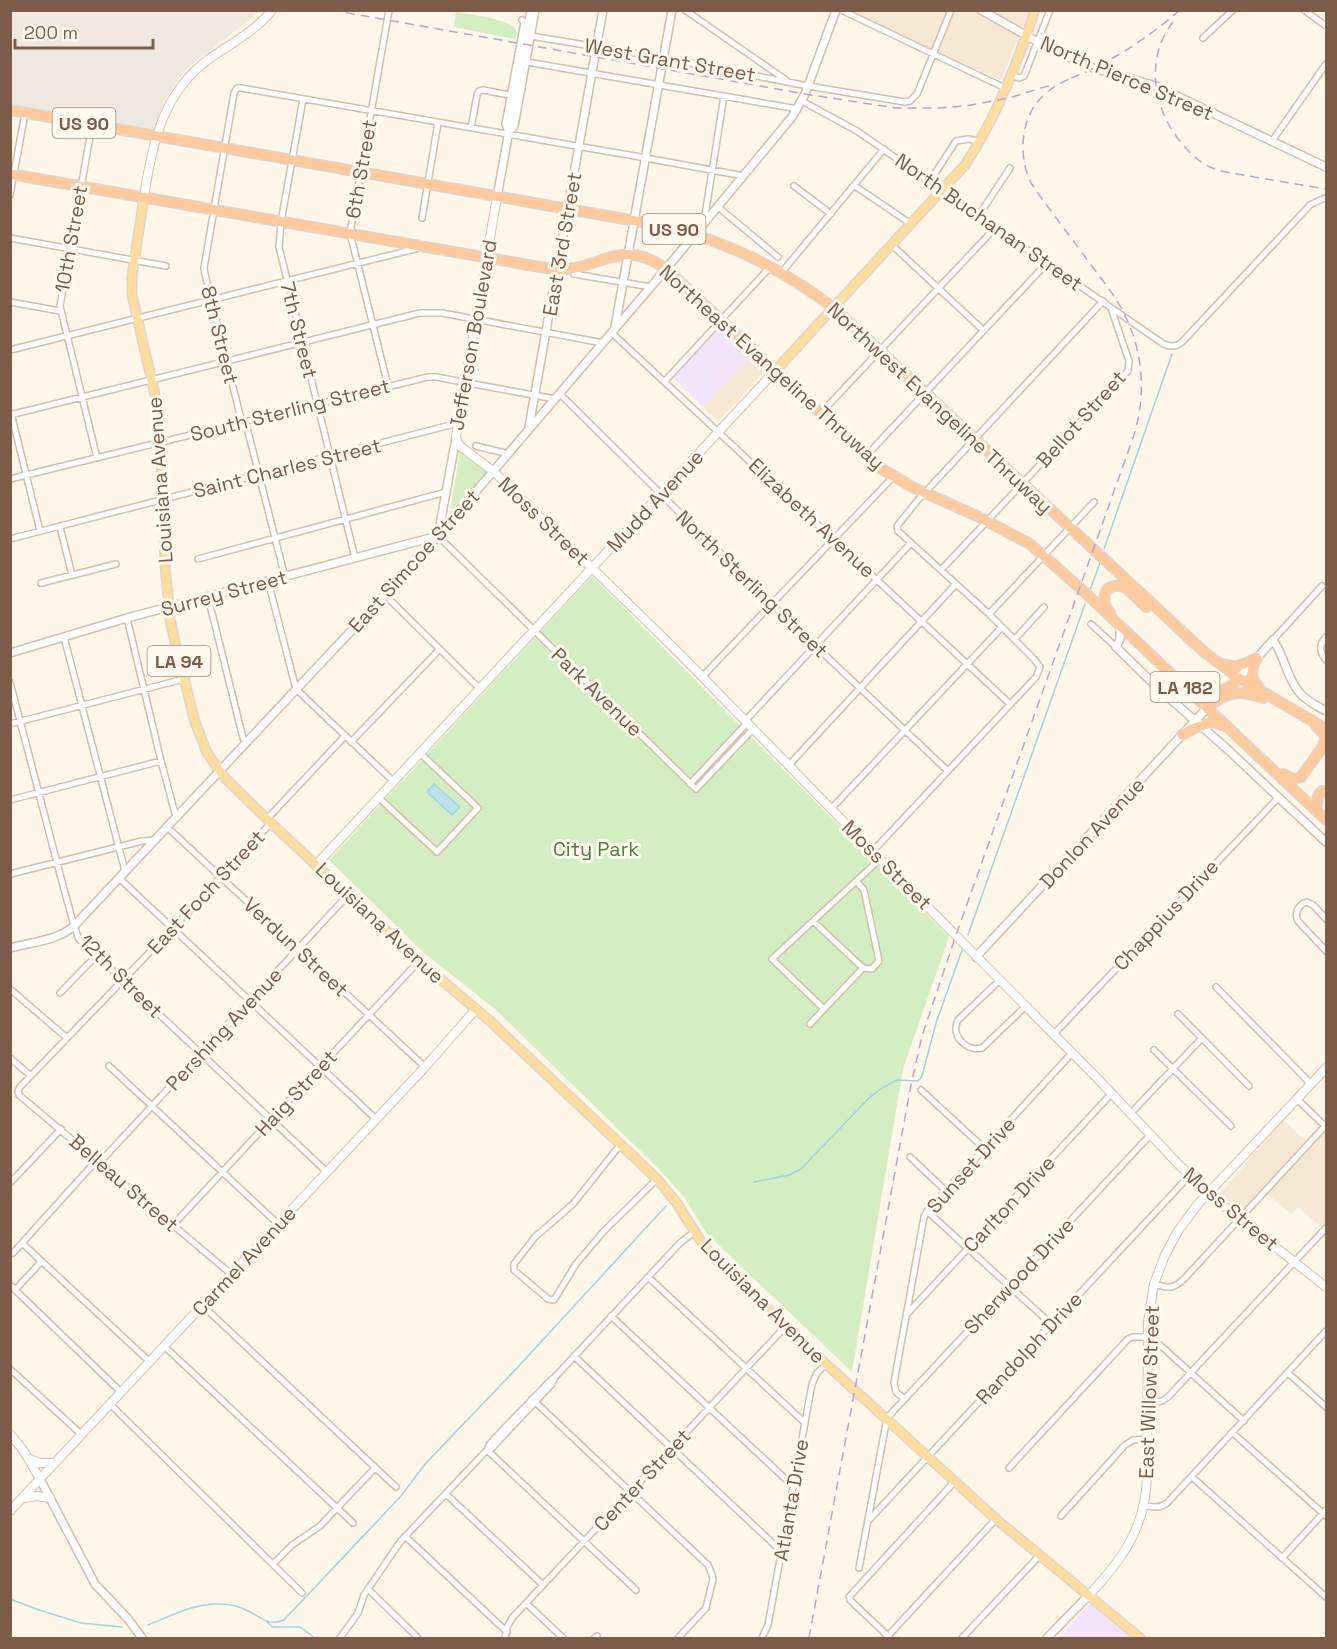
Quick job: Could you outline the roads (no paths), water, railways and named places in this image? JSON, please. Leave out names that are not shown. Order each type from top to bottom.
[{"type":"highway","name":"US 90","points":[[10,110],[497,197]]},
{"type":"highway","name":"US 90","points":[[12,174],[487,259]]},
{"type":"highway","name":"Northwest Evangeline Thruway","points":[[497,197],[664,226],[735,249],[782,272],[834,308],[1216,662],[1326,729]]},
{"type":"highway","name":"Northeast Evangeline Thruway","points":[[487,259],[557,270],[579,267],[612,256],[628,255],[658,263],[866,456],[894,477],[988,521],[1030,544],[1326,820]]},
{"type":"highway","points":[[1120,626],[1106,608],[1104,599],[1107,590],[1115,586],[1125,588],[1167,626],[1194,642]]},
{"type":"highway","points":[[1216,662],[1238,666],[1257,658]]},
{"type":"highway","points":[[1257,658],[1251,670],[1252,678],[1269,696]]},
{"type":"highway","points":[[1162,665],[1201,690],[1219,691],[1234,685],[1239,678]]},
{"type":"highway","points":[[1207,708],[1224,695],[1241,692],[1256,695],[1298,713]]},
{"type":"highway","points":[[1273,769],[1294,779],[1301,777],[1322,748],[1326,738],[1321,730],[1308,719]]},
{"type":"highway","points":[[1182,735],[1198,723],[1214,722],[1226,726]]},
{"type":"highway","points":[[1316,810],[1318,796],[1322,790],[1326,791]]},
{"type":"main road","name":"Louisiana Avenue","points":[[272,10],[253,28],[201,65],[185,80],[173,98],[157,136],[150,161],[131,282],[133,302],[158,409],[169,608],[184,679],[207,753],[219,771],[269,821],[419,961],[476,1009],[657,1179],[694,1232],[719,1262],[826,1364],[996,1519],[1140,1638]]},
{"type":"main road","name":"Mudd Avenue","points":[[316,865],[965,165],[986,130],[1005,88],[1035,10]]},
{"type":"main road","name":"Jefferson Boulevard","points":[[456,436],[497,197]]},
{"type":"main road","name":"Moss Street","points":[[456,436],[460,446],[494,472],[647,621],[1208,1193],[1326,1287]]},
{"type":"main road","name":"Carmel Avenue","points":[[10,1511],[425,1067],[476,1009]]},
{"type":"main road","name":"East Willow Street","points":[[1089,1595],[1109,1574],[1120,1558],[1138,1525],[1143,1505],[1147,1483],[1147,1337],[1149,1311],[1160,1265],[1172,1240],[1190,1213],[1326,1068]]},
{"type":"main road","points":[[10,1434],[40,1479]]},
{"type":"main road","points":[[28,1458],[39,1463],[55,1463]]},
{"type":"main road","points":[[23,1498],[37,1496],[50,1498]]},
{"type":"street","name":"6th Street","points":[[388,386],[350,233],[389,10]]},
{"type":"street","name":"Jefferson Boulevard","points":[[497,197],[531,10]]},
{"type":"street","name":"Jefferson Boulevard","points":[[508,134],[515,126],[536,10]]},
{"type":"street","name":"East 3rd Street","points":[[529,430],[603,10]]},
{"type":"street","points":[[614,331],[672,10]]},
{"type":"street","points":[[685,10],[790,83]]},
{"type":"street","points":[[838,10],[1005,88]]},
{"type":"street","name":"East Simcoe Street","points":[[10,948],[54,938],[74,926],[386,596],[614,331],[798,109],[838,10]]},
{"type":"street","points":[[933,54],[951,10]]},
{"type":"street","name":"North Pierce Street","points":[[981,10],[1038,42],[1093,68],[1156,86],[1326,166]]},
{"type":"street","points":[[1010,75],[1019,78],[1024,76],[1050,10]]},
{"type":"street","points":[[1203,38],[1233,10]]},
{"type":"street","points":[[1304,10],[1326,26]]},
{"type":"street","name":"Jefferson Boulevard","points":[[508,134],[505,124],[524,22],[522,20]]},
{"type":"street","name":"West Grant Street","points":[[531,36],[900,102],[910,101],[917,94],[933,54]]},
{"type":"street","points":[[527,62],[798,109]]},
{"type":"street","points":[[1272,141],[1326,64]]},
{"type":"street","name":"8th Street","points":[[285,577],[246,424],[241,419],[204,268],[234,93],[237,88],[241,88],[303,99]]},
{"type":"street","points":[[471,128],[479,91],[510,95]]},
{"type":"street","points":[[704,224],[724,96]]},
{"type":"street","points":[[303,99],[744,176]]},
{"type":"street","name":"7th Street","points":[[303,99],[281,222],[279,247],[355,558]]},
{"type":"street","name":"North Buchanan Street","points":[[802,100],[841,121],[884,149],[1167,346],[1180,344],[1310,205],[1326,198]]},
{"type":"street","points":[[10,195],[12,174],[25,113]]},
{"type":"street","points":[[422,218],[438,123]]},
{"type":"street","name":"10th Street","points":[[92,124],[60,310],[97,458]]},
{"type":"street","points":[[930,181],[956,141],[968,139],[980,141]]},
{"type":"street","points":[[782,272],[884,149]]},
{"type":"street","points":[[979,215],[1010,168]]},
{"type":"street","points":[[794,186],[831,214]]},
{"type":"street","points":[[855,186],[911,224]]},
{"type":"street","points":[[718,207],[778,256]]},
{"type":"street","points":[[821,413],[996,227]]},
{"type":"street","points":[[10,238],[166,266]]},
{"type":"street","points":[[892,245],[983,330]]},
{"type":"street","points":[[10,350],[423,247]]},
{"type":"street","points":[[866,456],[1047,262]]},
{"type":"street","points":[[665,381],[771,266]]},
{"type":"street","points":[[574,274],[651,287]]},
{"type":"street","points":[[10,302],[60,310]]},
{"type":"street","points":[[873,851],[1036,677],[1040,667],[989,614],[898,531],[897,526],[1103,302]]},
{"type":"street","name":"Bellot Street","points":[[941,570],[1128,371],[1129,361],[1111,306]]},
{"type":"street","points":[[40,531],[11,414],[413,314],[434,312],[603,343]]},
{"type":"street","name":"Elizabeth Avenue","points":[[614,331],[1010,704]]},
{"type":"street","name":"South Sterling Street","points":[[10,479],[428,377],[466,382]]},
{"type":"street","points":[[466,382],[558,397]]},
{"type":"street","name":"North Sterling Street","points":[[558,397],[661,495],[771,605],[948,771]]},
{"type":"street","name":"Saint Charles Street","points":[[10,539],[458,423]]},
{"type":"street","name":"Jefferson Boulevard","points":[[438,536],[456,436]]},
{"type":"street","points":[[476,446],[509,454]]},
{"type":"street","points":[[702,677],[894,477]]},
{"type":"street","points":[[198,559],[446,492]]},
{"type":"street","points":[[989,614],[1094,502]]},
{"type":"street","points":[[60,527],[72,575]]},
{"type":"street","name":"Surrey Street","points":[[10,653],[127,618],[438,536]]},
{"type":"street","name":"Park Avenue","points":[[438,536],[690,784],[748,724]]},
{"type":"street","points":[[748,724],[814,646],[911,543]]},
{"type":"street","points":[[41,583],[116,564]]},
{"type":"street","points":[[268,581],[293,685],[393,781]]},
{"type":"street","points":[[789,765],[956,584]]},
{"type":"street","points":[[1239,678],[1322,586]]},
{"type":"street","points":[[386,596],[480,689]]},
{"type":"street","points":[[208,597],[243,738],[247,743]]},
{"type":"street","points":[[1015,639],[1044,607]]},
{"type":"street","points":[[127,618],[176,818]]},
{"type":"street","points":[[1091,624],[1326,842]]},
{"type":"street","points":[[1116,647],[1120,639],[1120,626]]},
{"type":"street","points":[[831,809],[1002,627]]},
{"type":"street","points":[[64,637],[125,871]]},
{"type":"street","points":[[1326,637],[1320,649],[1326,660]]},
{"type":"street","points":[[1273,640],[1279,648],[1297,690],[1304,698],[1326,711]]},
{"type":"street","points":[[351,742],[439,650]]},
{"type":"street","points":[[10,724],[184,679]]},
{"type":"street","name":"12th Street","points":[[10,682],[79,939],[327,1172]]},
{"type":"street","points":[[1198,723],[1207,708]]},
{"type":"street","name":"Donlon Avenue","points":[[976,957],[1182,735]]},
{"type":"street","name":"East Foch Street","points":[[18,1093],[20,1087],[172,929],[345,736]]},
{"type":"street","points":[[378,797],[437,852],[478,808],[420,753]]},
{"type":"street","points":[[10,800],[161,761]]},
{"type":"street","name":"Chappius Drive","points":[[1054,1034],[1280,797]]},
{"type":"street","name":"Verdun Street","points":[[167,827],[425,1067]]},
{"type":"street","points":[[10,874],[154,840]]},
{"type":"street","points":[[824,1009],[772,959],[880,859]]},
{"type":"street","points":[[119,878],[376,1119]]},
{"type":"street","points":[[813,921],[863,968],[872,969],[879,961],[864,890],[856,881]]},
{"type":"street","name":"Pershing Avenue","points":[[13,1253],[348,895]]},
{"type":"street","points":[[1326,919],[1313,905],[1306,902],[1296,913],[1298,921],[1326,951]]},
{"type":"street","points":[[60,993],[96,956]]},
{"type":"street","name":"Haig Street","points":[[173,1225],[419,961]]},
{"type":"street","points":[[810,1024],[863,968]]},
{"type":"street","points":[[1000,980],[956,1024],[956,1034],[967,1046],[975,1049],[982,1048],[1026,1006]]},
{"type":"street","points":[[1216,987],[1311,1084]]},
{"type":"street","points":[[10,989],[67,1038]]},
{"type":"street","points":[[1178,1014],[1249,1086]]},
{"type":"street","points":[[1131,1113],[1202,1038]]},
{"type":"street","points":[[1154,1050],[1231,1126]]},
{"type":"street","name":"Sunset Drive","points":[[904,1399],[897,1392],[894,1383],[924,1216],[945,1190],[1072,1053]]},
{"type":"street","points":[[10,1058],[31,1076]]},
{"type":"street","points":[[108,1066],[278,1224]]},
{"type":"street","points":[[921,1090],[984,1148]]},
{"type":"street","name":"Belleau Street","points":[[18,1093],[231,1274]]},
{"type":"street","name":"Carlton Drive","points":[[905,1316],[1112,1093]]},
{"type":"street","points":[[1154,1284],[1168,1288],[1176,1286],[1326,1127],[1297,1099]]},
{"type":"street","points":[[10,1183],[61,1129]]},
{"type":"street","name":"Sherwood Drive","points":[[887,1418],[1151,1134]]},
{"type":"street","points":[[620,1145],[573,1204],[535,1237],[514,1264],[513,1269],[548,1299],[554,1300],[576,1264],[603,1232],[657,1179]]},
{"type":"street","points":[[910,1157],[945,1190]]},
{"type":"street","name":"Randolph Drive","points":[[868,1521],[1190,1175]]},
{"type":"street","points":[[927,1211],[1051,1324]]},
{"type":"street","points":[[1148,1403],[1164,1401],[1326,1228]]},
{"type":"street","points":[[340,1638],[358,1613],[368,1589],[406,1537],[487,1450],[493,1440],[533,1401],[680,1243],[694,1232]]},
{"type":"street","points":[[22,1243],[150,1362]]},
{"type":"street","points":[[41,1262],[13,1287],[121,1392]]},
{"type":"street","points":[[648,1277],[805,1424]]},
{"type":"street","points":[[202,1305],[396,1487]]},
{"type":"street","points":[[611,1316],[793,1486]]},
{"type":"street","name":"Center Street","points":[[505,1638],[509,1622],[526,1603],[786,1326]]},
{"type":"street","points":[[1143,1505],[1156,1508],[1165,1505],[1326,1331]]},
{"type":"street","points":[[1009,1468],[1128,1339],[1147,1337]]},
{"type":"street","points":[[1160,1345],[1244,1421]]},
{"type":"street","points":[[164,1346],[353,1523]]},
{"type":"street","points":[[574,1356],[781,1551]]},
{"type":"street","name":"Atlanta Drive","points":[[762,1638],[768,1625],[813,1379],[826,1364]]},
{"type":"street","points":[[10,1369],[81,1435]]},
{"type":"street","points":[[1288,1373],[1326,1407]]},
{"type":"street","points":[[533,1401],[706,1563],[712,1575],[707,1606],[682,1637]]},
{"type":"street","points":[[110,1404],[302,1593]]},
{"type":"street","points":[[859,1568],[887,1418]]},
{"type":"street","points":[[1233,1433],[1326,1513],[1282,1558]]},
{"type":"street","points":[[1061,1516],[1125,1445],[1132,1440],[1147,1439]]},
{"type":"street","points":[[487,1450],[636,1590]]},
{"type":"street","points":[[273,1564],[289,1547],[320,1526],[375,1468]]},
{"type":"street","points":[[1192,1477],[1326,1597]]},
{"type":"street","points":[[40,1479],[95,1584],[128,1619],[142,1638]]},
{"type":"street","points":[[955,1481],[849,1597],[888,1638],[996,1519]]},
{"type":"street","points":[[446,1494],[543,1585]]},
{"type":"street","points":[[406,1537],[507,1632]]},
{"type":"street","points":[[962,1638],[1040,1555]]},
{"type":"street","points":[[368,1589],[417,1638]]},
{"type":"street","name":"East Willow Street","points":[[1047,1638],[1089,1595]]},
{"type":"street","points":[[526,1603],[563,1638]]},
{"type":"water","points":[[434,784],[460,807],[452,815],[427,792]]},
{"type":"waterway","points":[[1104,549],[1172,354]]},
{"type":"waterway","points":[[1090,590],[1100,563]]},
{"type":"waterway","points":[[968,935],[1085,604]]},
{"type":"waterway","points":[[754,1182],[789,1175],[801,1169],[869,1098],[882,1088],[897,1080],[918,1081],[922,1076],[936,1023],[962,950]]},
{"type":"waterway","points":[[148,1625],[183,1611],[210,1604],[237,1606],[264,1620],[273,1622],[284,1620],[401,1496],[426,1463],[666,1206]]},
{"type":"waterway","points":[[10,1599],[81,1623],[122,1627]]},
{"type":"waterway","points":[[267,1622],[273,1627],[300,1627],[315,1638]]},
{"type":"railway","points":[[331,10],[896,108],[966,106],[1009,98],[1051,85]]},
{"type":"railway","points":[[1071,78],[1128,49],[1180,10]]},
{"type":"railway","points":[[1173,22],[1158,51],[1156,82],[1163,113],[1170,127],[1186,148],[1201,162],[1221,171],[1326,189]]},
{"type":"railway","points":[[809,1638],[922,1036],[1134,435],[1141,402],[1138,353],[1128,321],[1110,290],[1031,183],[1024,161],[1026,126],[1035,105],[1051,89],[1079,75]]},
{"type":"park label","name":"City Park","points":[[596,849]]}]
